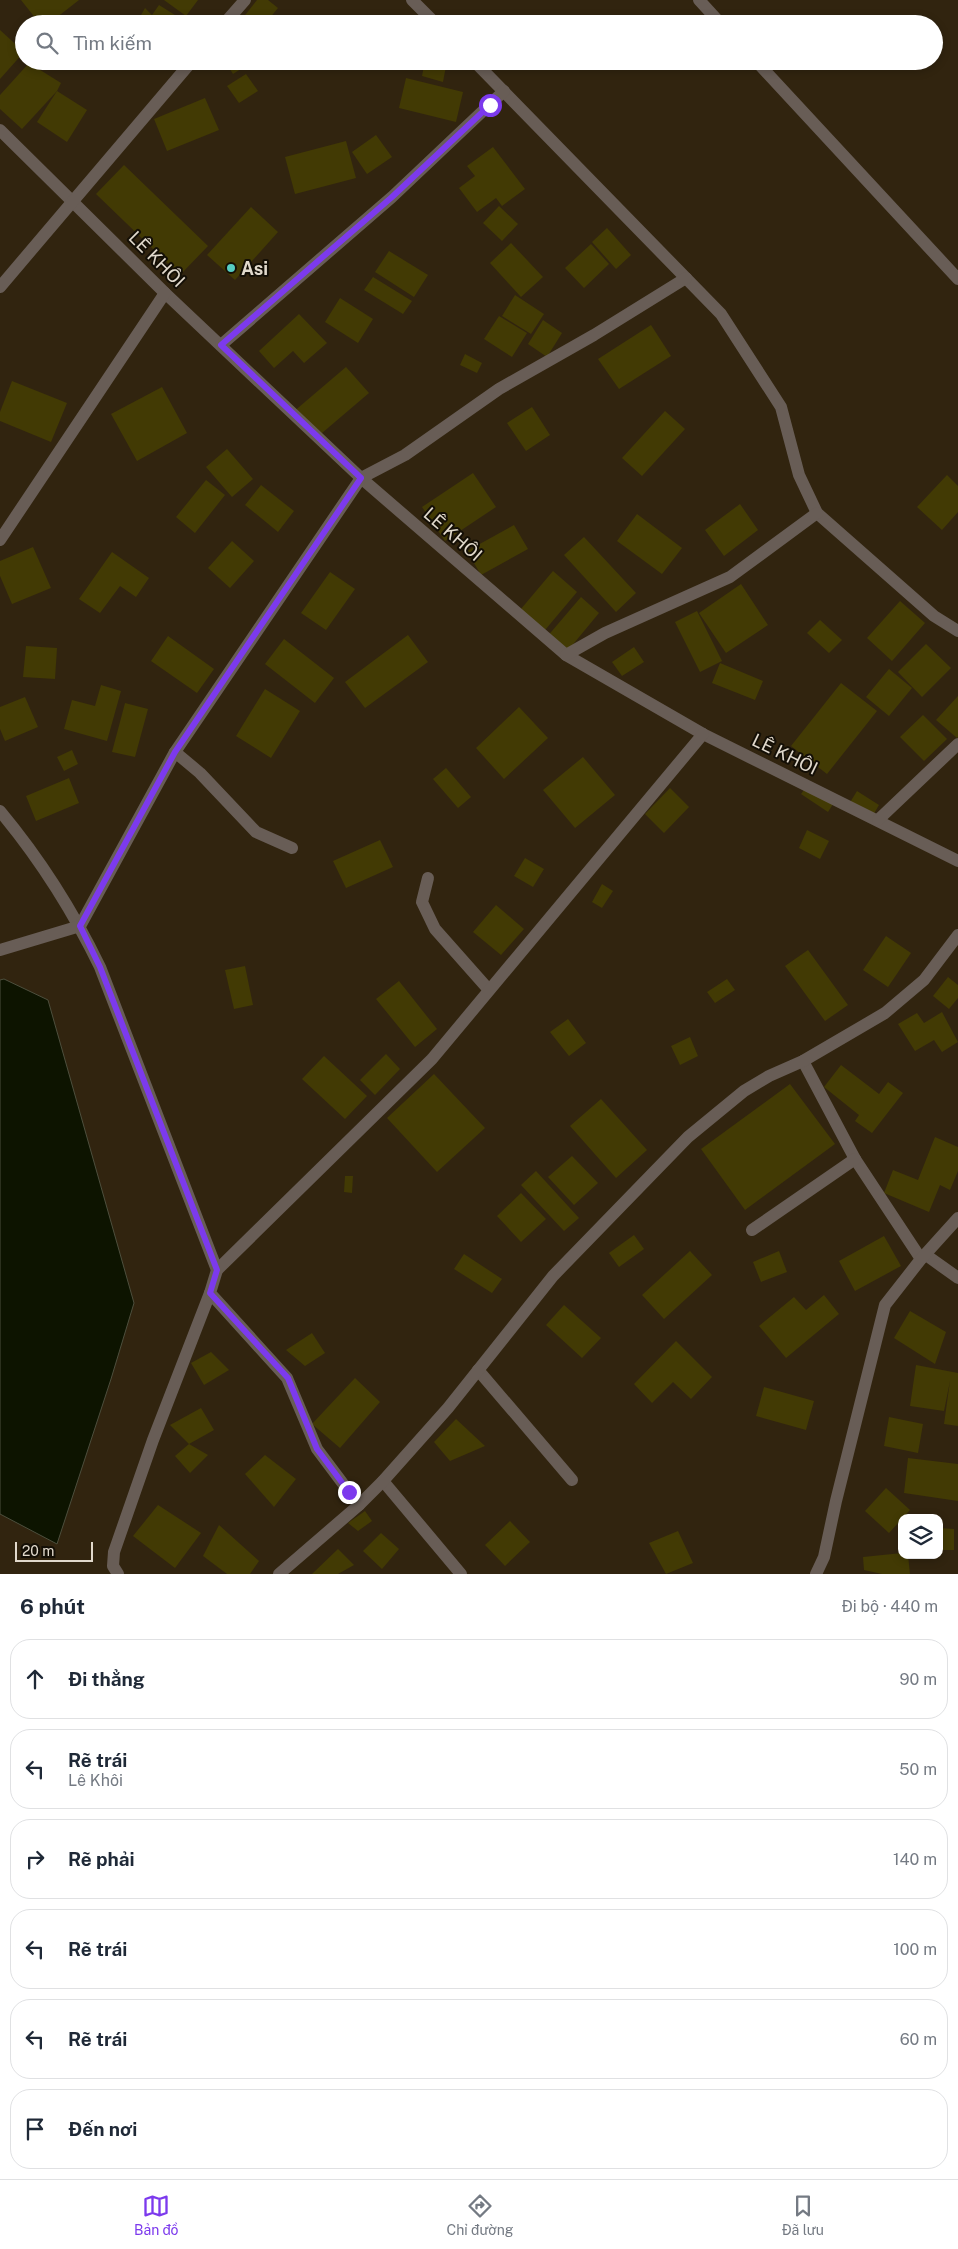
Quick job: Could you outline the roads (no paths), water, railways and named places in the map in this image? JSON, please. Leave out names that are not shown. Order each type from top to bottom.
[{"type":"street","points":[[232,15],[245,0]]},
{"type":"street","points":[[412,0],[427,15]]},
{"type":"street","points":[[699,0],[713,15]]},
{"type":"street","points":[[0,286],[184,70]]},
{"type":"street","points":[[483,70],[720,314],[781,407],[799,475],[817,513],[934,616],[958,631]]},
{"type":"street","points":[[764,70],[958,280]]},
{"type":"street","points":[[221,345],[392,197],[504,92]]},
{"type":"street","name":"LÊ KHÔI","points":[[0,130],[166,293],[361,478],[566,655],[703,734],[958,861]]},
{"type":"street","points":[[0,950],[80,926],[175,752],[361,478],[405,455],[499,389],[594,335],[686,278]]},
{"type":"street","points":[[0,540],[166,293]]},
{"type":"street","points":[[566,655],[606,633],[730,577],[817,513]]},
{"type":"street","points":[[118,1574],[113,1566],[114,1552],[153,1440],[210,1293],[217,1270],[432,1058],[703,734]]},
{"type":"street","points":[[878,820],[958,744]]},
{"type":"street","points":[[175,752],[200,773],[256,832],[292,848]]},
{"type":"street","points":[[0,811],[27,843],[80,926],[100,967],[217,1270]]},
{"type":"street","points":[[428,878],[422,902],[435,929],[489,990]]},
{"type":"street","points":[[279,1574],[359,1505],[383,1480],[448,1408],[553,1276],[688,1137],[744,1091],[769,1076],[803,1061],[885,1013],[924,980],[958,935]]},
{"type":"street","points":[[803,1061],[855,1159],[923,1257],[958,1278]]},
{"type":"street","points":[[752,1230],[855,1159]]},
{"type":"street","points":[[816,1574],[824,1557],[836,1501],[885,1305],[923,1257],[958,1218]]},
{"type":"street","points":[[210,1293],[288,1378],[317,1449],[359,1505]]},
{"type":"street","points":[[478,1370],[572,1480]]},
{"type":"street","points":[[383,1480],[461,1574]]},
{"type":"place","name":"Asi","points":[[231,268]]}]
